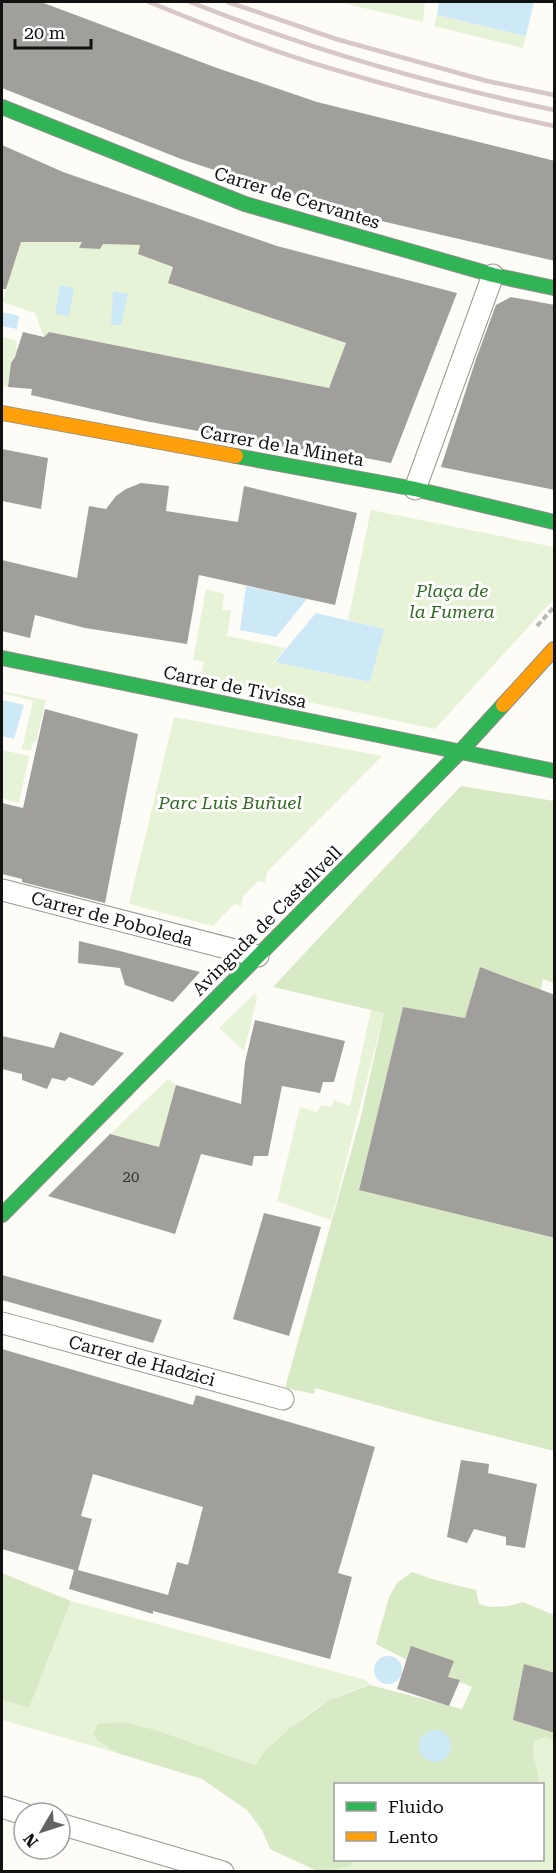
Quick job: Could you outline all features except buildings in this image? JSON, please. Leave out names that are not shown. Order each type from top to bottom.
[{"type":"street","name":"Carrer de Cervantes","points":[[2,107],[245,204],[494,275],[555,288]]},
{"type":"street","points":[[415,489],[494,275]]},
{"type":"street","name":"Carrer de la Mineta","points":[[2,413],[415,489],[555,522]]},
{"type":"street","name":"Avinguda de Castellvell","points":[[2,1215],[460,752],[555,649]]},
{"type":"street","name":"Carrer de Tivissa","points":[[2,658],[555,771]]},
{"type":"street","name":"Carrer de Poboleda","points":[[2,890],[258,957]]},
{"type":"street","name":"Carrer de Hadzici","points":[[2,1323],[284,1399]]},
{"type":"street","points":[[72,1828],[223,1872]]},
{"type":"green space","points":[[338,2],[425,2],[423,22]]},
{"type":"green space","points":[[437,15],[526,36],[523,48],[434,26]]},
{"type":"green space","points":[[64,236],[82,242],[80,248],[100,249],[103,244],[140,245],[138,254],[173,267],[169,283],[346,343],[329,388],[49,332],[44,337],[35,313],[2,302],[17,254],[18,242],[57,242]]},
{"type":"green space","points":[[2,337],[16,340],[17,352],[11,363],[8,387],[2,386]]},
{"type":"green space","name":"Plaça de la Fumera","points":[[371,510],[554,547],[554,599],[435,729],[200,679],[204,662],[193,660],[206,589],[224,594],[222,610],[231,610],[227,636],[286,648],[271,665],[275,662],[370,682],[383,629],[348,620]]},
{"type":"green space","points":[[2,691],[46,700],[36,742],[33,743],[31,751],[22,749],[33,701],[2,693]]},
{"type":"green space","name":"Parc Luis Buñuel","points":[[174,717],[382,756],[267,872],[265,883],[258,881],[243,896],[241,906],[234,904],[213,926],[129,904]]},
{"type":"green space","points":[[2,750],[29,756],[19,803],[2,798]]},
{"type":"green space","points":[[461,786],[554,801],[554,983],[543,979],[533,1032],[516,1031],[527,984],[480,967],[465,1018],[403,1007],[359,1189],[554,1238],[554,1451],[315,1388],[314,1394],[285,1388],[361,1116],[384,1013],[273,987]]},
{"type":"green space","points":[[255,993],[257,999],[244,1051],[219,1028]]},
{"type":"green space","points":[[371,1010],[384,1013],[331,1220],[277,1201],[300,1107],[317,1112],[321,1105],[332,1107],[334,1100],[350,1106]]},
{"type":"green space","points":[[168,1079],[176,1085],[171,1150],[110,1134]]},
{"type":"green space","points":[[412,1572],[476,1590],[479,1604],[489,1607],[523,1602],[554,1615],[554,1740],[545,1737],[534,1741],[533,1751],[540,1783],[334,1783],[334,1861],[353,1861],[351,1866],[330,1871],[317,1871],[270,1849],[262,1830],[247,1810],[202,1779],[117,1753],[98,1741],[93,1733],[98,1724],[122,1722],[159,1731],[255,1765],[266,1750],[290,1728],[331,1699],[370,1685],[462,1709],[472,1687],[448,1677],[454,1661],[407,1660],[376,1644],[389,1597],[397,1583]]},
{"type":"green space","points":[[2,1573],[71,1601],[29,1708],[2,1700]]},
{"type":"green space","points":[[71,1601],[366,1680],[370,1685],[350,1691],[319,1707],[280,1737],[255,1765],[159,1731],[98,1741],[117,1753],[2,1720],[2,1700],[29,1708]]},
{"type":"green space","points":[[545,1736],[554,1740],[554,1871],[331,1871],[350,1866],[352,1861],[544,1861],[544,1783],[540,1783],[533,1751],[534,1740]]},
{"type":"water","points":[[439,2],[534,2],[526,36],[437,15]]},
{"type":"water","points":[[60,285],[74,288],[69,316],[55,314]]},
{"type":"water","points":[[113,291],[128,294],[121,325],[111,325]]},
{"type":"water","points":[[2,312],[19,316],[17,329],[2,326]]},
{"type":"water","points":[[246,586],[307,599],[276,637],[240,630]]},
{"type":"water","points":[[316,613],[384,629],[370,682],[275,662]]},
{"type":"water","points":[[2,700],[24,705],[14,739],[2,736]]},
{"type":"water","points":[[388,1656],[398,1660],[402,1670],[398,1680],[388,1684],[378,1680],[374,1670],[378,1660]]},
{"type":"water","points":[[435,1730],[446,1735],[451,1746],[446,1757],[435,1762],[424,1757],[419,1746],[424,1735]]},
{"type":"railway","points":[[149,2],[306,61],[441,99],[554,126]]},
{"type":"railway","points":[[190,2],[279,35],[370,64],[461,89],[554,110]]},
{"type":"railway","points":[[228,2],[336,39],[487,81],[554,95]]},
{"type":"traffic: fast","points":[[2,107],[245,204],[493,275],[554,288]]},
{"type":"traffic: fast","points":[[236,456],[415,489],[554,522]]},
{"type":"traffic: fast","points":[[2,658],[554,771]]},
{"type":"traffic: fast","points":[[2,1215],[460,752],[503,705]]},
{"type":"traffic: slow","points":[[2,413],[236,456]]},
{"type":"traffic: slow","points":[[503,705],[554,649]]}]
